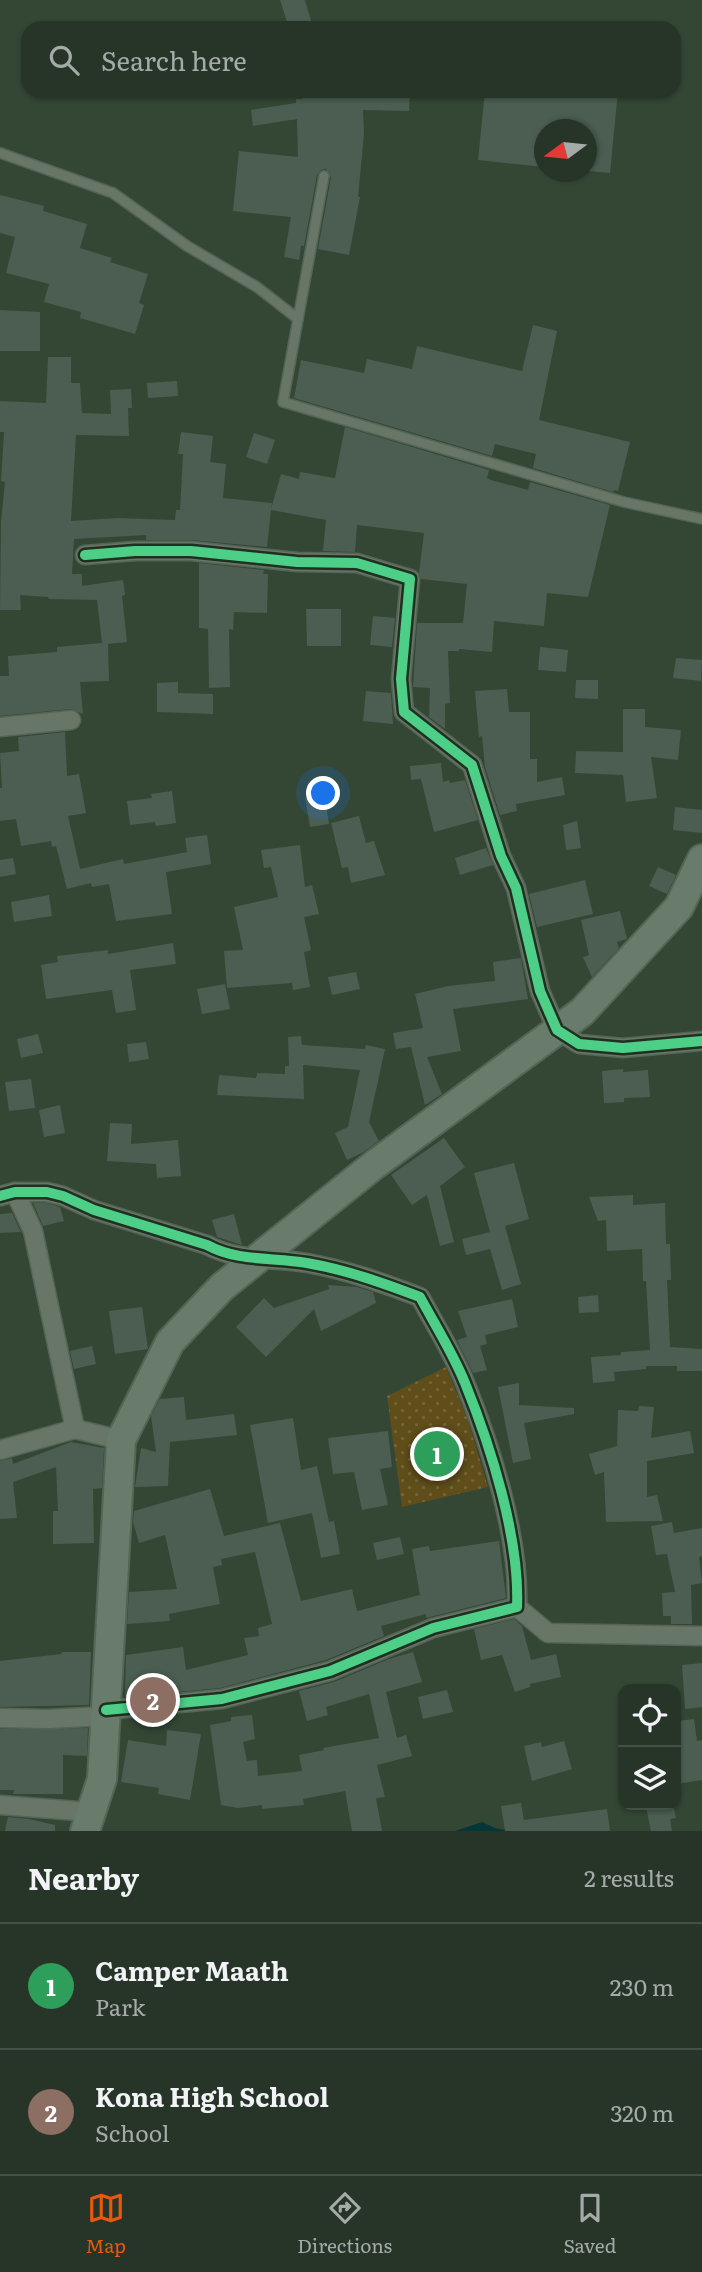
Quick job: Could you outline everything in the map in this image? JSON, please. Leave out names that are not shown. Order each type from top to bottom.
[{"type":"main road","points":[[88,1821],[102,1779],[121,1440],[170,1342],[222,1287],[373,1165],[582,1012],[679,907],[702,859]]},
{"type":"street","points":[[85,555],[135,551],[191,551],[297,562],[357,563],[410,579],[401,679],[404,712],[472,765],[501,856],[516,888],[540,991],[557,1030],[579,1044],[623,1048],[702,1041]]},
{"type":"street","points":[[0,727],[71,720]]},
{"type":"street","points":[[7,1194],[47,1192],[94,1210],[207,1245],[225,1255],[305,1263],[362,1275],[420,1297],[464,1382],[502,1492],[518,1586],[517,1607]]},
{"type":"street","points":[[7,1194],[33,1231],[75,1429]]},
{"type":"street","points":[[0,1450],[75,1429],[121,1440]]},
{"type":"street","points":[[517,1607],[548,1633],[702,1636]]},
{"type":"street","points":[[0,1718],[48,1719],[222,1699],[330,1671],[433,1628],[517,1607]]},
{"type":"street","points":[[0,1805],[88,1821]]},
{"type":"lane","points":[[0,153],[113,193],[187,246],[257,287],[298,319]]},
{"type":"lane","points":[[324,176],[283,401],[602,495],[702,519]]},
{"type":"shaded area","points":[[446,1367],[468,1420],[488,1487],[402,1507],[387,1396]]},
{"type":"water","points":[[482,1822],[509,1831],[455,1831]]},
{"type":"building","points":[[280,0],[305,0],[311,21],[287,21]]},
{"type":"building","points":[[410,98],[409,111],[363,110],[360,197],[349,255],[318,249],[331,177],[326,169],[317,175],[299,260],[284,257],[291,217],[233,211],[239,151],[298,157],[297,119],[253,126],[251,110],[296,103],[296,99]]},
{"type":"building","points":[[484,98],[617,98],[610,173],[597,172],[597,119],[534,119],[534,166],[478,160]]},
{"type":"building","points":[[0,195],[44,206],[43,211],[87,224],[80,248],[112,258],[110,262],[148,274],[139,303],[144,305],[135,334],[80,318],[81,312],[44,302],[49,284],[6,273],[15,237],[0,233]]},
{"type":"building","points":[[0,310],[40,312],[40,351],[0,351]]},
{"type":"building","points":[[533,325],[557,331],[539,420],[630,442],[618,491],[613,492],[533,468],[536,454],[495,444],[492,456],[294,398],[301,360],[364,373],[367,359],[412,369],[417,346],[522,371]]},
{"type":"building","points":[[48,357],[71,357],[71,383],[80,383],[82,413],[111,414],[110,390],[131,389],[132,408],[128,408],[129,436],[76,435],[71,521],[117,518],[175,520],[176,510],[180,510],[183,454],[178,454],[181,432],[213,436],[210,462],[226,464],[223,498],[272,503],[271,509],[281,474],[299,479],[300,472],[335,478],[345,427],[489,470],[487,478],[491,480],[528,490],[530,482],[610,505],[588,597],[547,593],[544,626],[494,621],[492,652],[459,649],[448,651],[450,703],[445,704],[445,729],[429,717],[430,688],[413,687],[417,623],[463,623],[467,584],[421,579],[419,573],[424,533],[357,525],[355,552],[323,551],[326,520],[271,510],[267,547],[192,540],[146,540],[146,535],[74,539],[72,574],[82,574],[82,586],[123,580],[127,642],[108,644],[109,681],[80,682],[83,714],[70,709],[0,716],[0,676],[9,676],[8,656],[57,652],[57,647],[102,643],[97,600],[49,599],[20,595],[21,610],[0,610],[1,522],[5,482],[1,481],[4,432],[0,432],[0,401],[46,403]]},
{"type":"building","points":[[177,381],[178,396],[148,398],[147,383]]},
{"type":"building","points":[[254,433],[275,440],[267,464],[246,457]]},
{"type":"building","points":[[199,563],[264,570],[263,574],[268,574],[267,613],[234,612],[233,630],[229,629],[230,687],[209,688],[208,629],[199,628]]},
{"type":"building","points":[[306,609],[341,609],[341,646],[307,646]]},
{"type":"building","points":[[373,616],[395,618],[392,647],[370,645]]},
{"type":"building","points":[[540,647],[568,650],[566,672],[538,670]]},
{"type":"building","points":[[676,658],[702,660],[701,681],[673,678]]},
{"type":"building","points":[[576,680],[598,680],[598,699],[575,698]]},
{"type":"building","points":[[178,682],[178,693],[213,694],[213,714],[157,712],[157,683]]},
{"type":"building","points":[[507,689],[509,712],[530,712],[530,759],[537,759],[537,782],[562,777],[565,795],[516,804],[517,811],[500,815],[485,767],[475,691]]},
{"type":"building","points":[[366,691],[391,693],[393,724],[363,721]]},
{"type":"building","points":[[623,709],[645,709],[645,727],[681,730],[678,760],[651,757],[657,798],[626,802],[623,775],[575,773],[576,751],[623,752]]},
{"type":"building","points":[[65,732],[67,776],[79,774],[86,813],[68,816],[80,869],[123,859],[124,864],[187,852],[185,838],[207,835],[211,864],[166,872],[172,914],[116,921],[109,884],[92,887],[91,883],[67,889],[56,846],[52,847],[51,841],[21,846],[16,819],[0,821],[0,753],[19,751],[18,737]]},
{"type":"building","points":[[441,763],[443,782],[465,780],[478,820],[434,832],[421,779],[411,780],[410,766]]},
{"type":"building","points":[[172,791],[176,823],[156,826],[155,822],[130,825],[127,801],[152,798],[151,794]]},
{"type":"building","points":[[324,793],[329,824],[310,827],[305,797]]},
{"type":"building","points":[[675,807],[702,810],[702,833],[673,830]]},
{"type":"building","points":[[359,816],[366,843],[374,841],[385,875],[351,883],[348,867],[342,868],[331,823]]},
{"type":"building","points":[[577,821],[581,848],[566,850],[563,825]]},
{"type":"building","points":[[300,845],[305,887],[312,885],[319,914],[304,917],[311,950],[304,952],[310,987],[293,990],[292,983],[227,988],[224,951],[243,950],[234,907],[278,897],[271,867],[264,868],[261,850]]},
{"type":"building","points":[[486,848],[493,865],[460,875],[455,858]]},
{"type":"building","points":[[13,858],[16,874],[0,877],[0,860]]},
{"type":"building","points":[[658,867],[676,875],[667,894],[649,886]]},
{"type":"building","points":[[585,880],[593,914],[537,927],[529,894]]},
{"type":"building","points":[[49,895],[52,916],[14,922],[11,902]]},
{"type":"building","points":[[620,911],[627,939],[617,942],[619,948],[592,977],[583,957],[589,955],[581,920]]},
{"type":"building","points":[[173,943],[176,964],[130,970],[136,1010],[116,1013],[112,990],[46,999],[41,965],[58,962],[57,956],[108,950],[108,954]]},
{"type":"building","points":[[521,958],[528,999],[453,1009],[461,1051],[427,1057],[442,1094],[425,1105],[411,1047],[396,1049],[393,1033],[423,1028],[415,994],[448,986],[495,981],[493,962]]},
{"type":"building","points":[[356,972],[360,989],[332,995],[328,977]]},
{"type":"building","points":[[225,984],[230,1009],[202,1014],[197,989]]},
{"type":"building","points":[[38,1034],[43,1053],[21,1058],[17,1039]]},
{"type":"building","points":[[301,1036],[302,1045],[365,1049],[366,1045],[385,1049],[369,1122],[379,1141],[347,1160],[335,1133],[348,1127],[360,1070],[303,1065],[304,1099],[217,1095],[219,1075],[256,1078],[257,1073],[285,1074],[285,1066],[289,1066],[288,1037]]},
{"type":"building","points":[[146,1042],[149,1059],[129,1062],[127,1044]]},
{"type":"building","points":[[623,1069],[623,1072],[648,1070],[650,1097],[624,1098],[624,1102],[604,1103],[602,1071]]},
{"type":"building","points":[[31,1079],[35,1108],[9,1111],[5,1082]]},
{"type":"building","points":[[60,1105],[65,1133],[44,1137],[39,1110]]},
{"type":"building","points":[[110,1123],[132,1124],[131,1144],[178,1140],[181,1176],[157,1178],[156,1164],[107,1161]]},
{"type":"building","points":[[444,1138],[465,1167],[440,1186],[454,1242],[440,1246],[427,1195],[412,1205],[391,1175]]},
{"type":"building","points":[[514,1163],[529,1219],[505,1226],[521,1284],[502,1290],[490,1249],[466,1255],[462,1239],[490,1232],[474,1173]]},
{"type":"building","points":[[633,1195],[633,1205],[665,1203],[666,1244],[670,1244],[671,1280],[667,1280],[670,1347],[702,1349],[702,1371],[677,1371],[677,1366],[646,1366],[646,1369],[614,1372],[615,1381],[593,1383],[591,1357],[650,1350],[642,1249],[607,1251],[606,1220],[598,1221],[589,1197]]},
{"type":"building","points":[[33,1203],[60,1207],[64,1221],[43,1226]]},
{"type":"building","points":[[12,1213],[21,1232],[0,1233],[0,1214]]},
{"type":"building","points":[[234,1214],[242,1245],[217,1237],[212,1220]]},
{"type":"building","points":[[328,1285],[357,1287],[373,1292],[376,1303],[321,1331],[314,1309],[266,1357],[236,1327],[264,1298],[274,1308],[329,1289]]},
{"type":"building","points":[[598,1295],[599,1312],[579,1313],[578,1297]]},
{"type":"building","points":[[512,1299],[518,1327],[485,1335],[487,1344],[480,1346],[487,1370],[473,1373],[457,1340],[467,1337],[458,1311]]},
{"type":"building","points":[[142,1307],[148,1349],[115,1354],[109,1311]]},
{"type":"building","points":[[92,1346],[96,1364],[74,1369],[70,1351]]},
{"type":"building","points":[[519,1383],[519,1405],[574,1408],[574,1414],[524,1423],[531,1459],[513,1463],[498,1387]]},
{"type":"building","points":[[184,1397],[186,1420],[234,1414],[237,1435],[170,1442],[168,1486],[135,1487],[141,1448],[156,1452],[151,1416],[160,1399]]},
{"type":"building","points":[[639,1406],[654,1407],[651,1438],[690,1431],[694,1453],[647,1461],[647,1497],[657,1495],[663,1521],[606,1522],[604,1472],[595,1475],[589,1454],[617,1446],[618,1410],[638,1411]]},
{"type":"building","points":[[293,1418],[301,1470],[317,1466],[329,1522],[334,1521],[340,1554],[321,1558],[312,1513],[268,1523],[250,1425]]},
{"type":"building","points":[[388,1431],[392,1467],[380,1469],[388,1505],[362,1510],[354,1472],[333,1474],[328,1438]]},
{"type":"building","points":[[71,1442],[104,1448],[102,1488],[93,1489],[94,1543],[53,1544],[53,1511],[58,1511],[56,1467],[13,1482],[17,1518],[0,1519],[0,1461],[12,1458],[13,1464]]},
{"type":"building","points":[[210,1489],[224,1536],[280,1523],[301,1601],[352,1589],[357,1611],[420,1595],[412,1549],[429,1546],[430,1551],[499,1541],[506,1598],[381,1626],[384,1636],[326,1660],[220,1688],[125,1697],[126,1655],[183,1647],[186,1670],[248,1655],[244,1638],[259,1636],[258,1628],[272,1624],[255,1552],[221,1559],[222,1565],[213,1567],[220,1604],[169,1614],[170,1621],[127,1624],[129,1592],[177,1589],[165,1535],[139,1543],[133,1522],[134,1511]]},
{"type":"building","points":[[672,1522],[674,1533],[702,1528],[702,1556],[699,1557],[702,1583],[691,1585],[692,1624],[671,1624],[671,1616],[663,1616],[662,1593],[675,1592],[667,1554],[656,1555],[651,1526]]},
{"type":"building","points":[[400,1537],[404,1554],[377,1560],[373,1543]]},
{"type":"building","points":[[514,1619],[522,1626],[531,1660],[556,1654],[561,1677],[530,1684],[530,1687],[515,1692],[502,1655],[481,1660],[474,1629]]},
{"type":"building","points":[[62,1652],[91,1652],[89,1705],[0,1707],[0,1661]]},
{"type":"building","points":[[413,1652],[422,1682],[386,1692],[397,1738],[406,1735],[412,1756],[377,1765],[385,1797],[376,1798],[382,1831],[352,1831],[345,1791],[303,1799],[304,1805],[262,1809],[262,1805],[238,1808],[221,1805],[210,1725],[231,1721],[231,1717],[252,1715],[255,1739],[243,1742],[247,1761],[257,1760],[258,1776],[302,1771],[299,1755],[379,1738],[369,1694],[326,1707],[328,1715],[307,1721],[299,1691],[334,1682]]},
{"type":"building","points":[[702,1663],[702,1707],[685,1709],[682,1665]]},
{"type":"building","points":[[447,1690],[453,1712],[423,1719],[418,1697]]},
{"type":"building","points":[[694,1719],[697,1741],[702,1740],[702,1780],[681,1783],[681,1720]]},
{"type":"building","points":[[88,1728],[87,1756],[63,1755],[63,1794],[13,1794],[14,1790],[0,1790],[0,1729]]},
{"type":"building","points":[[167,1730],[201,1734],[190,1800],[158,1794],[159,1788],[121,1782],[128,1740],[166,1746]]},
{"type":"building","points":[[564,1741],[572,1769],[532,1781],[524,1746],[541,1742],[542,1747]]},
{"type":"building","points":[[521,1803],[524,1820],[607,1809],[610,1831],[505,1831],[501,1806]]},
{"type":"building","points":[[647,1810],[674,1810],[676,1818],[670,1819],[672,1831],[651,1831]]},
{"type":"building","points":[[8,1817],[55,1825],[55,1831],[5,1831]]},
{"type":"cycle path","points":[[85,555],[135,551],[191,551],[297,562],[357,563],[410,579],[401,679],[404,712],[472,765],[501,856],[516,888],[540,991],[557,1030],[579,1044],[623,1048],[702,1041]]},
{"type":"cycle path","points":[[0,1196],[15,1192],[47,1192],[231,1254],[322,1266],[365,1277],[420,1297],[465,1383],[485,1435],[509,1523],[517,1580],[517,1607],[433,1628],[330,1671],[222,1699],[106,1710]]},
{"type":"place","name":"Camper Maath","points":[[437,1454]]},
{"type":"place","name":"Kona High School","points":[[153,1700]]}]
